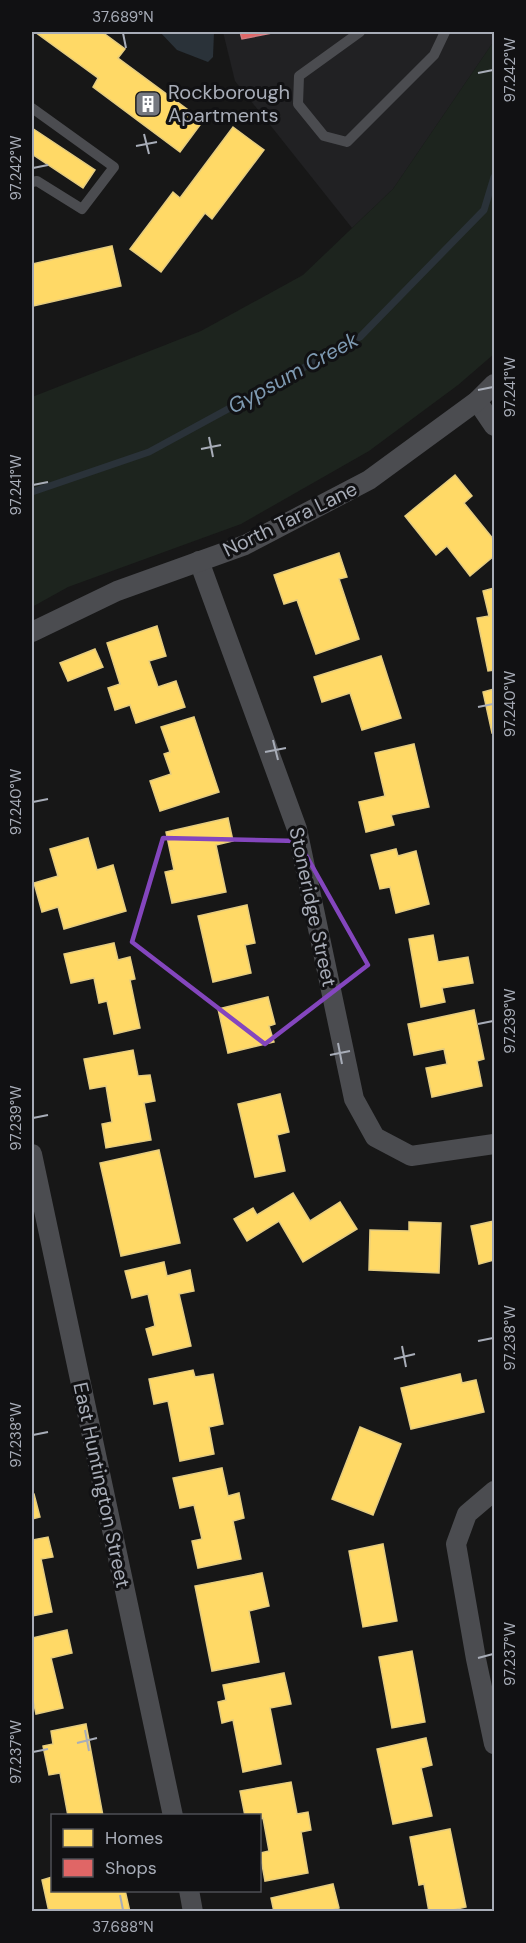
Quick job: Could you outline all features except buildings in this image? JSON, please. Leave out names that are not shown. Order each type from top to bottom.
[{"type":"street","name":"North Tara Lane","points":[[32,632],[117,591],[245,545],[369,480],[477,401],[495,384]]},
{"type":"street","points":[[477,401],[495,426]]},
{"type":"street","name":"Stoneridge Street","points":[[199,561],[297,829],[354,1099],[375,1137],[411,1156],[495,1144]]},
{"type":"street","name":"East Huntington Street","points":[[32,1154],[173,1814]]},
{"type":"street","points":[[495,1491],[467,1514],[456,1544],[476,1659],[495,1744]]},
{"type":"street","points":[[189,1892],[193,1911]]},
{"type":"lane","points":[[360,32],[299,76],[298,104],[324,136],[347,142],[434,55],[445,32]]},
{"type":"lane","points":[[32,108],[114,167],[82,209],[37,181],[32,182]]},
{"type":"highlighted area","points":[[163,838],[298,841],[368,965],[265,1044],[132,942]]},
{"type":"shaded area","points":[[160,32],[214,32],[213,57],[208,62],[177,50]]},
{"type":"shaded area","points":[[223,32],[494,32],[494,41],[393,189],[352,228],[235,81]]},
{"type":"shaded area","points":[[494,41],[494,354],[458,385],[369,451],[241,524],[68,587],[32,607],[32,397],[201,331],[303,275],[393,189]]},
{"type":"waterway","name":"Gypsum Creek","points":[[32,492],[149,452],[360,337],[484,210],[494,177]]},
{"type":"place","name":"Rockborough Apartments","points":[[148,104]]}]
